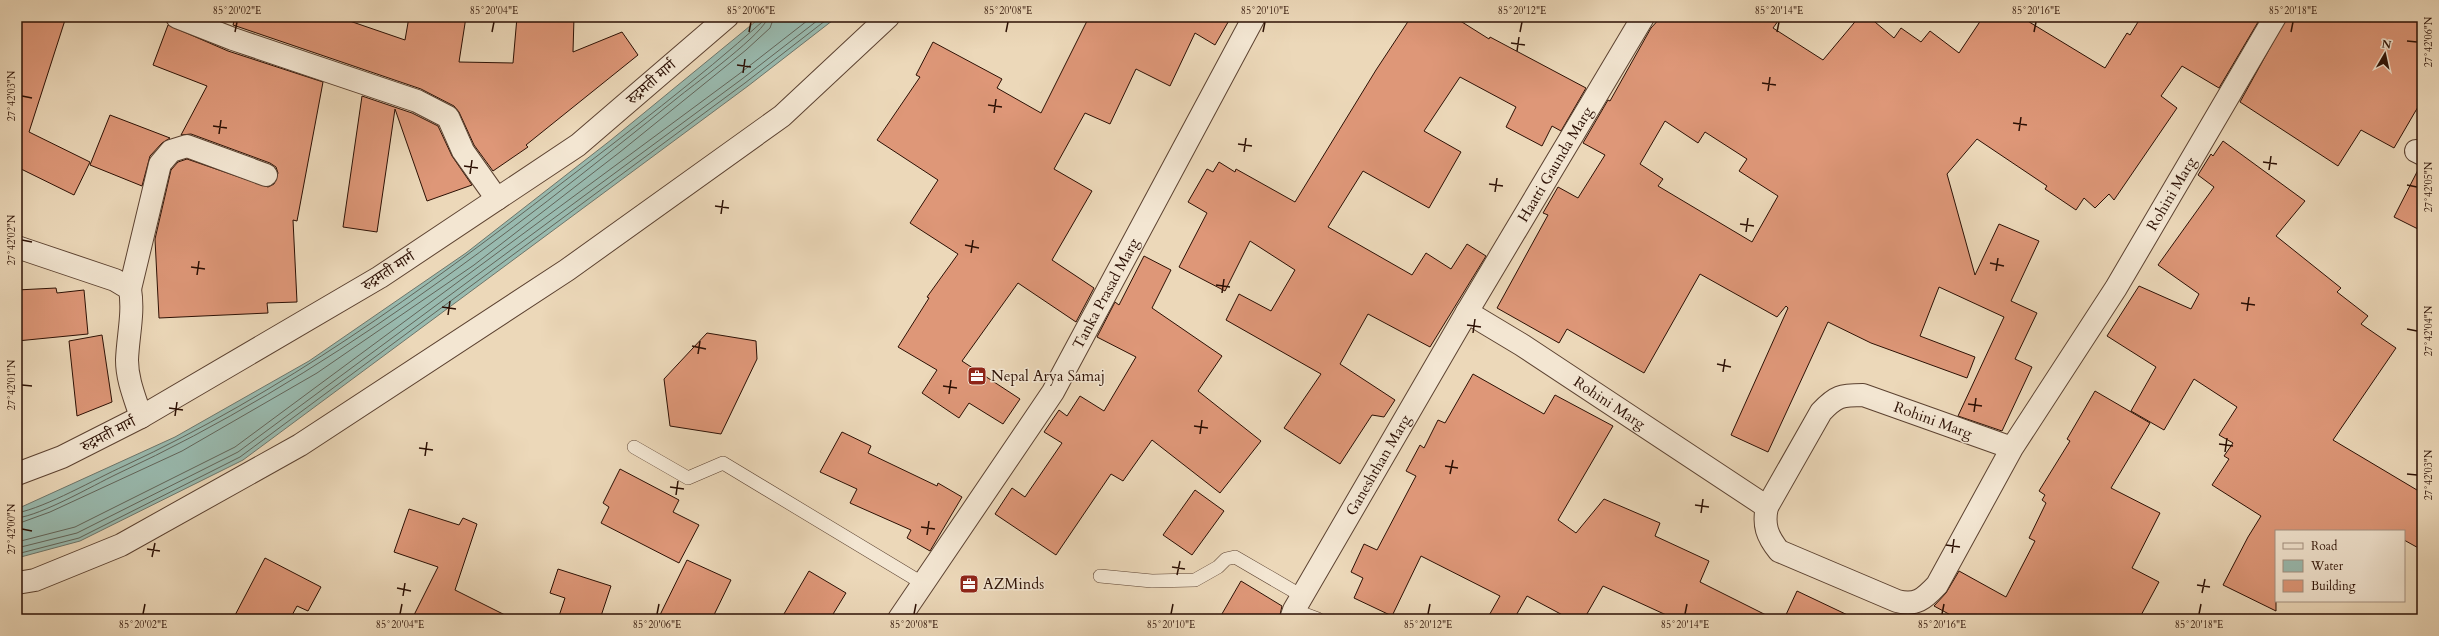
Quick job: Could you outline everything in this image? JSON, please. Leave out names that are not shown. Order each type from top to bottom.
[{"type":"street","points":[[177,17],[233,39],[417,101],[448,117],[463,151],[497,199]]},
{"type":"street","name":"रुद्रमती मार्ग","points":[[17,474],[62,457],[141,417],[380,278],[578,145],[727,17]]},
{"type":"street","points":[[17,583],[35,580],[121,545],[300,445],[567,270],[782,116],[888,17]]},
{"type":"street","name":"Tanka Prasad Marg","points":[[899,619],[1053,392],[1254,17]]},
{"type":"street","name":"Haatti Gaunda Marg","points":[[1467,312],[1643,17]]},
{"type":"street","name":"Rohini Marg","points":[[1467,312],[1522,345],[1767,506],[1821,412],[1833,400],[1844,395],[1863,395],[2012,448],[2116,288],[2275,17]]},
{"type":"street","points":[[141,417],[129,380],[127,360],[133,306],[130,289],[160,164],[171,151],[187,146],[266,175]]},
{"type":"street","points":[[17,247],[115,280],[130,289]]},
{"type":"street","name":"Ganeshthan Marg","points":[[1296,608],[1467,312]]},
{"type":"street","points":[[1767,506],[1764,520],[1768,538],[1779,551],[1897,601],[1909,604],[1924,600],[1937,585],[2012,448]]},
{"type":"lane","points":[[634,447],[688,478],[723,463],[922,583]]},
{"type":"lane","points":[[1100,576],[1152,581],[1195,580],[1218,567],[1226,559],[1235,557],[1296,608],[1318,619]]},
{"type":"water","points":[[761,17],[837,17],[748,86],[243,460],[80,541],[17,558],[17,509],[175,437],[309,361],[466,253],[611,140]]},
{"type":"building","points":[[17,17],[66,17],[29,132],[90,162],[74,195],[17,167]]},
{"type":"building","points":[[235,17],[338,17],[405,40],[409,17],[466,17],[459,62],[513,63],[517,17],[574,17],[573,52],[622,32],[638,55],[526,145],[528,147],[493,171],[474,145],[459,112],[454,106],[421,89],[233,25]]},
{"type":"building","points":[[1089,17],[1231,17],[1215,45],[1195,33],[1170,86],[1136,69],[1110,124],[1085,113],[1054,169],[1092,191],[1052,260],[1094,288],[1076,322],[1018,283],[962,361],[1020,399],[1003,424],[969,403],[959,418],[922,393],[937,370],[898,347],[929,298],[927,297],[958,254],[910,223],[938,180],[877,140],[920,77],[916,75],[933,42],[1002,79],[997,88],[1041,113]]},
{"type":"building","points":[[1411,17],[1454,17],[1489,39],[1490,37],[1586,88],[1561,131],[1552,126],[1542,146],[1506,127],[1516,107],[1460,77],[1424,131],[1461,152],[1429,208],[1363,171],[1328,227],[1412,275],[1426,253],[1451,269],[1467,244],[1486,256],[1430,347],[1368,314],[1340,364],[1395,400],[1384,417],[1372,415],[1340,464],[1284,428],[1321,374],[1226,320],[1239,294],[1271,311],[1295,270],[1250,241],[1225,291],[1179,267],[1207,213],[1188,202],[1207,169],[1213,172],[1219,162],[1235,172],[1236,169],[1295,202],[1376,70]]},
{"type":"building","points":[[1661,17],[1781,17],[1773,28],[1823,60],[1859,17],[1869,17],[1894,38],[1901,28],[1921,42],[1930,31],[1959,53],[1983,17],[2021,17],[2105,68],[2127,33],[2130,35],[2141,17],[2261,17],[2219,88],[2182,66],[2161,96],[2177,108],[2114,200],[2109,194],[2095,208],[2084,198],[2076,210],[2045,189],[2047,186],[1977,139],[1947,174],[1975,275],[1999,224],[2039,241],[2011,301],[2037,313],[2015,359],[2032,367],[2002,431],[1958,416],[2004,317],[1939,287],[1920,336],[1975,357],[1967,378],[1871,343],[1828,322],[1768,452],[1731,435],[1788,308],[1786,306],[1777,317],[1700,274],[1644,373],[1567,329],[1559,343],[1497,308],[1548,215],[1543,213],[1558,187],[1578,198],[1605,155],[1583,143],[1608,100],[1610,101],[1651,28]],"holes":[[[1665,121],[1698,143],[1705,132],[1747,159],[1739,171],[1778,196],[1752,242],[1658,186],[1663,179],[1640,164]]]},
{"type":"building","points":[[2287,17],[2422,17],[2422,100],[2394,148],[2361,130],[2338,166],[2240,102]]},
{"type":"building","points":[[168,25],[228,51],[323,82],[297,221],[293,220],[297,302],[267,303],[268,313],[159,318],[155,239],[171,170],[178,162],[187,159],[268,187],[274,184],[278,173],[276,167],[270,163],[191,134],[181,135],[207,86],[153,65]]},
{"type":"building","points":[[362,96],[412,113],[438,126],[452,156],[472,185],[427,201],[395,109],[377,232],[343,227]]},
{"type":"building","points":[[110,115],[170,138],[162,143],[150,156],[142,186],[90,165]]},
{"type":"building","points":[[2223,141],[2305,201],[2276,236],[2341,288],[2337,292],[2368,316],[2361,324],[2396,348],[2333,440],[2422,493],[2422,550],[2405,541],[2405,530],[2275,530],[2276,611],[2223,585],[2248,537],[2261,516],[2212,485],[2229,459],[2224,456],[2233,443],[2219,435],[2237,407],[2194,379],[2164,430],[2131,411],[2156,367],[2107,336],[2139,286],[2191,309],[2199,294],[2158,265],[2214,187],[2198,175],[2211,154],[2213,156]]},
{"type":"building","points":[[2420,166],[2422,166],[2422,231],[2394,217]]},
{"type":"building","points":[[1144,256],[1171,270],[1152,308],[1222,356],[1198,391],[1261,441],[1220,493],[1152,440],[1123,481],[1111,474],[1056,555],[995,514],[1012,488],[1025,497],[1062,443],[1044,432],[1059,410],[1067,416],[1080,396],[1104,411],[1136,357],[1097,337],[1115,302],[1119,305]]},
{"type":"building","points":[[56,288],[57,293],[84,290],[88,334],[17,341],[17,290]]},
{"type":"building","points":[[707,333],[756,341],[757,359],[721,434],[670,426],[664,379]]},
{"type":"building","points":[[102,335],[112,402],[77,416],[69,341]]},
{"type":"building","points":[[1473,374],[1544,414],[1555,395],[1613,426],[1558,520],[1576,533],[1604,499],[1660,523],[1655,536],[1709,561],[1700,582],[1774,619],[1675,619],[1603,586],[1584,619],[1570,619],[1527,596],[1514,619],[1487,619],[1500,596],[1421,556],[1392,616],[1354,598],[1363,578],[1351,572],[1364,544],[1377,550],[1416,476],[1406,471],[1420,445],[1424,448],[1438,420],[1445,423]]},
{"type":"building","points":[[2095,391],[2150,423],[2111,488],[2160,513],[2132,568],[2159,582],[2139,619],[1958,619],[1934,606],[1946,593],[1959,571],[2006,597],[2035,541],[2029,538],[2046,503],[2042,500],[2045,495],[2039,491],[2070,441],[2067,439]]},
{"type":"building","points":[[842,432],[871,446],[868,453],[937,486],[938,483],[962,497],[930,551],[907,538],[911,530],[850,503],[857,489],[820,472]]},
{"type":"building","points":[[620,469],[679,500],[673,512],[699,525],[679,563],[601,523],[609,507],[603,503]]},
{"type":"building","points":[[1195,490],[1224,511],[1192,555],[1163,535]]},
{"type":"building","points":[[409,509],[459,525],[463,518],[477,524],[455,590],[513,619],[412,619],[438,567],[394,552]]},
{"type":"building","points":[[265,558],[321,587],[308,611],[297,606],[290,619],[233,619]]},
{"type":"building","points":[[687,560],[731,580],[712,619],[658,619]]},
{"type":"building","points":[[558,569],[611,586],[600,619],[558,619],[565,598],[550,593]]},
{"type":"building","points":[[809,571],[846,593],[830,619],[781,619]]},
{"type":"building","points":[[1241,581],[1282,606],[1279,619],[1219,619]]},
{"type":"building","points":[[1797,591],[1856,619],[1784,619]]},
{"type":"place","name":"Nepal Arya Samaj","points":[[977,376]]},
{"type":"place","name":"AZMinds","points":[[969,584]]}]
